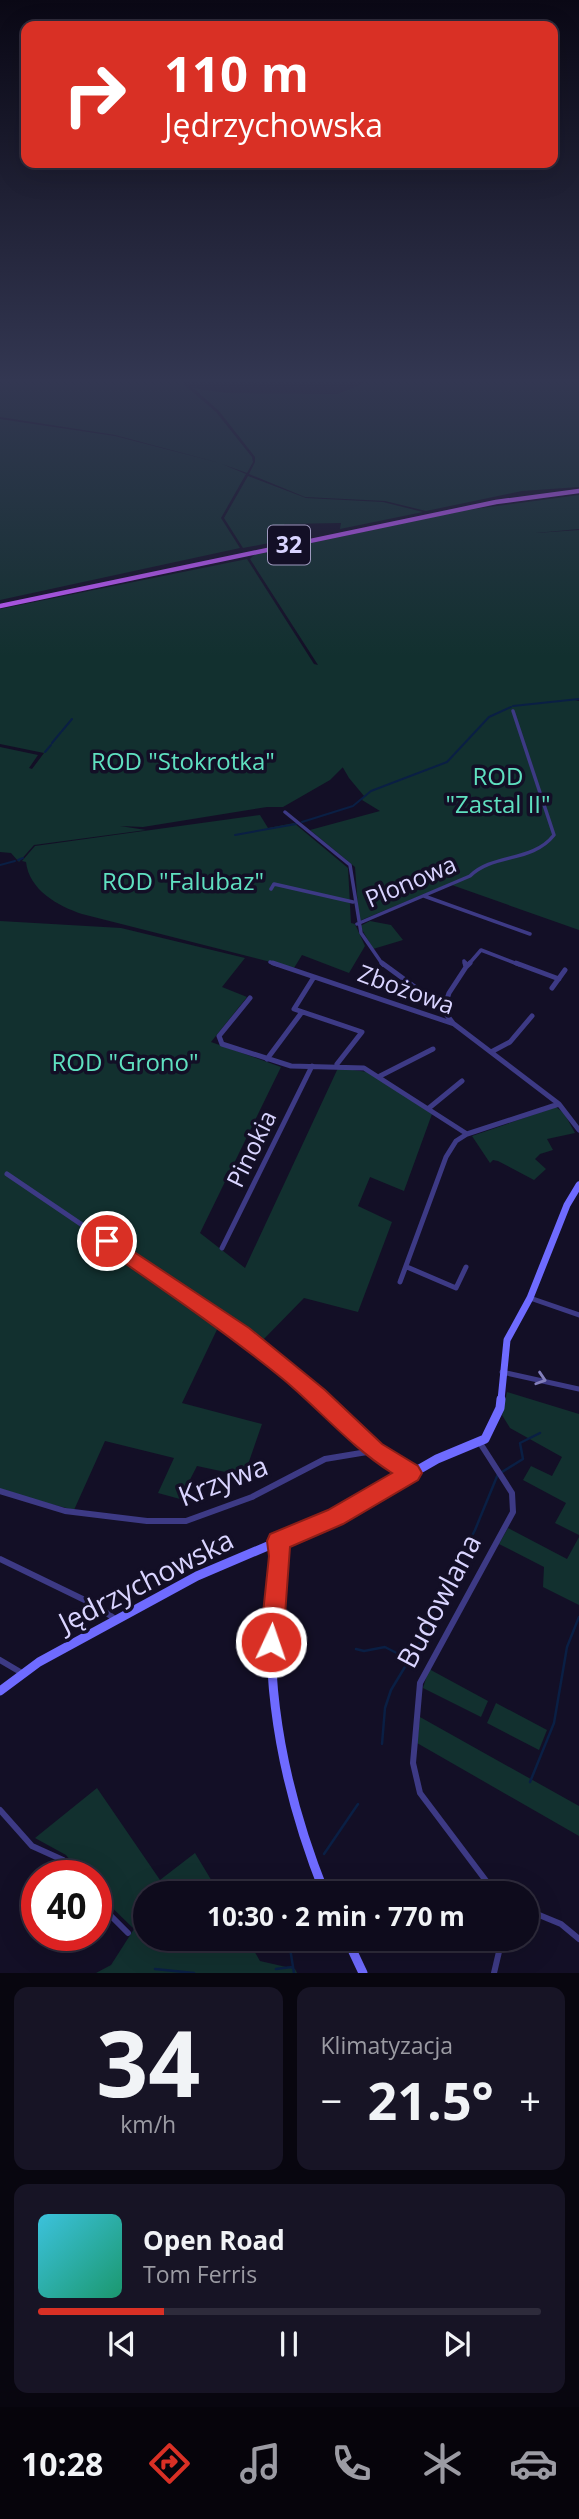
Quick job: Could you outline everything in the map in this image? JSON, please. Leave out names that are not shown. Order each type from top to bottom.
[{"type":"main road","name":"32","points":[[0,606],[459,509],[579,491]]},
{"type":"main road","points":[[480,1443],[487,1436],[500,1408],[506,1340],[530,1298],[567,1205],[579,1185]]},
{"type":"main road","name":"Jędrzychowska","points":[[0,1691],[22,1673],[209,1570],[344,1513],[437,1459],[480,1443]]},
{"type":"main road","points":[[278,1541],[280,1556],[271,1642],[282,1733],[296,1807],[321,1881]]},
{"type":"main road","points":[[353,1951],[363,1973]]},
{"type":"street","name":"Plonowa","points":[[357,924],[471,876],[477,869],[540,848],[554,835],[513,711]]},
{"type":"street","points":[[285,812],[350,865],[357,924],[378,960],[444,1008],[454,1024]]},
{"type":"street","points":[[271,889],[274,884],[354,902]]},
{"type":"street","points":[[424,896],[530,934]]},
{"type":"street","points":[[444,1008],[465,964],[481,950],[559,979]]},
{"type":"street","name":"Zbożowa","points":[[270,962],[454,1024],[559,1104],[579,1130]]},
{"type":"street","points":[[552,988],[565,970]]},
{"type":"street","points":[[314,977],[294,1005],[294,1009],[361,1031],[361,1035],[336,1065]]},
{"type":"street","points":[[250,998],[219,1036],[222,1044],[291,1066],[336,1065],[364,1068],[467,1134]]},
{"type":"street","points":[[267,1059],[302,1012]]},
{"type":"street","points":[[491,1052],[510,1042],[532,1016]]},
{"type":"street","points":[[380,1076],[433,1049]]},
{"type":"street","name":"Pinokia","points":[[222,1248],[312,1066]]},
{"type":"street","points":[[429,1108],[462,1082]]},
{"type":"street","points":[[400,1282],[446,1157],[456,1141],[467,1134],[559,1104]]},
{"type":"street","points":[[7,1174],[227,1323],[318,1396],[374,1451],[411,1473]]},
{"type":"street","points":[[407,1267],[456,1288],[466,1267]]},
{"type":"street","points":[[530,1298],[579,1315]]},
{"type":"street","points":[[502,1372],[579,1388]]},
{"type":"street","name":"Budowlana","points":[[480,1443],[512,1493],[513,1512],[461,1603],[420,1683],[413,1763],[419,1793],[486,1881]]},
{"type":"street","name":"Krzywa","points":[[0,1491],[65,1511],[147,1521],[186,1521],[245,1500],[325,1459],[374,1451]]},
{"type":"street","points":[[0,1559],[97,1606],[116,1620]]},
{"type":"street","points":[[0,1660],[22,1673]]},
{"type":"street","points":[[0,1810],[32,1846],[63,1860]]},
{"type":"street","points":[[539,1915],[561,1924],[579,1939]]},
{"type":"street","points":[[112,1917],[128,1933]]},
{"type":"street","points":[[494,1973],[499,1951]]},
{"type":"green space","points":[[0,473],[246,474],[221,518],[240,548],[0,600]]},
{"type":"green space","points":[[579,473],[579,487],[522,491],[426,511],[385,501],[305,497],[249,474]]},
{"type":"green space","points":[[248,476],[306,498],[383,502],[423,512],[340,529],[341,523],[284,524],[285,540],[243,548],[224,518]]},
{"type":"green space","points":[[579,495],[579,529],[536,533],[579,530],[579,699],[575,700],[579,701],[579,930],[449,884],[359,921],[355,867],[310,830],[380,811],[362,800],[364,796],[343,767],[330,780],[283,807],[267,807],[143,827],[120,826],[146,830],[34,845],[19,862],[11,853],[0,852],[0,747],[38,755],[29,768],[32,769],[44,753],[0,744],[0,609],[247,559],[314,664],[318,665],[250,559],[254,555],[467,510]]},
{"type":"green space","name":"ROD \"Falubaz\"","points":[[260,815],[268,828],[294,823],[348,868],[351,923],[355,924],[365,946],[349,973],[302,955],[294,968],[82,914],[55,901],[39,889],[28,872],[26,862],[22,861],[35,846]]},
{"type":"green space","name":"ROD \"Grono\"","points":[[0,921],[121,928],[245,958],[222,987],[247,997],[211,1042],[281,1067],[200,1233],[245,1268],[338,1068],[368,1072],[432,1114],[404,1191],[370,1177],[358,1206],[392,1222],[358,1312],[304,1298],[259,1344],[223,1317],[182,1403],[262,1424],[244,1476],[197,1466],[180,1499],[158,1493],[174,1458],[105,1441],[74,1510],[0,1491]]},
{"type":"green space","points":[[370,921],[391,925],[403,940],[373,949],[360,926]]},
{"type":"green space","points":[[556,1107],[564,1113],[575,1133],[547,1139],[553,1150],[540,1154],[535,1159],[546,1169],[534,1180],[498,1161],[493,1160],[490,1163],[472,1136]]},
{"type":"green space","points":[[507,1392],[579,1414],[579,1535],[555,1523],[566,1503],[523,1480],[531,1466],[552,1476],[562,1457],[510,1428],[502,1415]]},
{"type":"green space","points":[[508,1528],[567,1559],[579,1537],[579,1605],[543,1587],[544,1567],[499,1544]]},
{"type":"green space","points":[[429,1669],[488,1701],[481,1717],[423,1688]]},
{"type":"green space","points":[[496,1703],[547,1730],[539,1750],[487,1723]]},
{"type":"green space","points":[[420,1717],[579,1806],[579,1836],[417,1743]]},
{"type":"green space","points":[[97,1788],[160,1880],[195,1853],[212,1881],[133,1881],[133,1928],[112,1908],[112,1860],[70,1860],[35,1838]]},
{"type":"green space","points":[[133,1931],[133,1951],[254,1951],[260,1961],[295,1969],[297,1973],[96,1973],[111,1965]]},
{"type":"waterway","points":[[513,706],[579,699]]},
{"type":"waterway","points":[[302,822],[353,806],[371,791],[447,762],[489,717],[511,707]]},
{"type":"waterway","points":[[62,731],[72,719]]},
{"type":"waterway","points":[[52,743],[61,732]]},
{"type":"waterway","points":[[45,752],[51,745]]},
{"type":"waterway","points":[[235,835],[296,824]]},
{"type":"waterway","points":[[18,860],[23,858]]},
{"type":"waterway","points":[[0,865],[15,861]]},
{"type":"waterway","points":[[502,1472],[523,1459],[520,1443],[540,1433]]},
{"type":"waterway","points":[[444,1590],[475,1530],[498,1474]]},
{"type":"waterway","points":[[409,1660],[436,1604]]},
{"type":"waterway","points":[[530,1782],[554,1723],[567,1647],[579,1617]]},
{"type":"waterway","points":[[356,1649],[364,1651],[385,1647],[409,1660]]},
{"type":"waterway","points":[[382,1744],[385,1708],[391,1690],[409,1660]]},
{"type":"waterway","points":[[324,1854],[358,1804]]},
{"type":"waterway","points":[[290,1951],[294,1973]]},
{"type":"waterway","points":[[276,1969],[292,1967]]},
{"type":"waterway","points":[[155,1969],[194,1973]]},
{"type":"route","points":[[107,1241],[192,1297],[242,1334],[318,1396],[334,1415],[374,1451],[402,1465],[411,1473],[336,1517],[278,1541],[280,1556],[271,1642]]},
{"type":"park label","name":"ROD \"Stokrotka\"","points":[[183,762]]},
{"type":"park label","name":"ROD \"Zastal II\"","points":[[498,791]]}]
